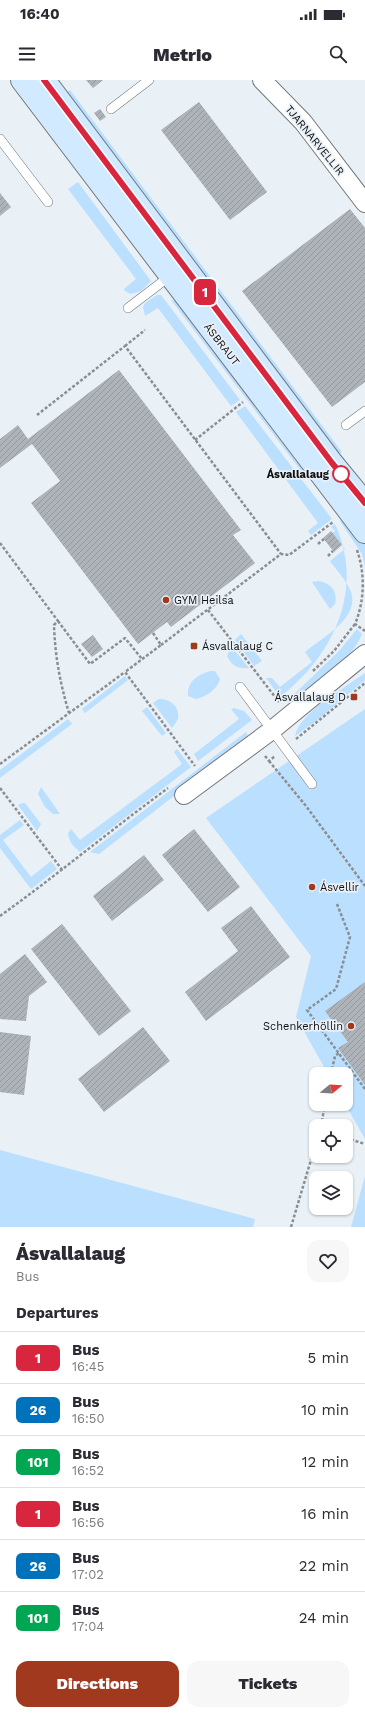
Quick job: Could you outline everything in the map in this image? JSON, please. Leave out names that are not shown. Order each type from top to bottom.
[{"type":"street","name":"ÁSBRAUT","points":[[22,80],[365,532]]},
{"type":"street","name":"ÁSBRAUT","points":[[44,80],[332,463],[365,503]]},
{"type":"street","name":"TJARNARVELLIR","points":[[262,80],[303,122],[365,203]]},
{"type":"street","points":[[184,795],[272,730],[365,654]]},
{"type":"lane","points":[[111,109],[149,80]]},
{"type":"lane","points":[[0,139],[48,202]]},
{"type":"lane","points":[[128,308],[170,276]]},
{"type":"lane","points":[[346,425],[365,410]]},
{"type":"lane","points":[[240,688],[312,784]]},
{"type":"path","points":[[36,415],[145,330]]},
{"type":"path","points":[[125,346],[194,440],[281,554]]},
{"type":"path","points":[[194,440],[245,401]]},
{"type":"path","points":[[0,764],[281,554],[289,555],[335,520]]},
{"type":"path","points":[[318,544],[324,539]]},
{"type":"path","points":[[0,543],[90,664],[125,638],[142,659]]},
{"type":"path","points":[[328,556],[333,551]]},
{"type":"path","points":[[208,610],[279,702]]},
{"type":"path","points":[[58,621],[54,625],[55,655],[60,684],[69,713]]},
{"type":"path","points":[[152,633],[161,644]]},
{"type":"path","points":[[125,672],[196,768]]},
{"type":"path","points":[[285,748],[329,714],[365,683]]},
{"type":"path","points":[[269,761],[306,806],[365,886]]},
{"type":"path","points":[[0,788],[63,871]]},
{"type":"path","points":[[337,904],[350,937],[336,989],[307,1010],[365,1089]]},
{"type":"path","points":[[333,1067],[335,1056],[339,1053]]},
{"type":"path","points":[[353,1140],[365,1144]]},
{"type":"path","points":[[291,1227],[310,1163]]},
{"type":"shaded area","points":[[70,90],[342,452],[336,457],[64,94]]},
{"type":"shaded area","points":[[78,182],[151,281],[141,291],[131,294],[125,291],[124,289],[136,279],[68,189]]},
{"type":"shaded area","points":[[157,295],[161,295],[240,400],[231,406],[158,308],[145,316],[143,307],[145,303]]},
{"type":"shaded area","points":[[171,300],[177,301],[308,468],[302,472]]},
{"type":"shaded area","points":[[245,406],[332,519],[311,535],[308,531],[318,523],[236,412]]},
{"type":"shaded area","points":[[346,517],[365,541],[365,567],[362,554],[340,521]]},
{"type":"shaded area","points":[[335,524],[343,546],[332,533],[335,531],[331,527]]},
{"type":"shaded area","points":[[344,550],[347,573],[346,582],[330,561]]},
{"type":"shaded area","points":[[318,581],[330,586],[334,592],[336,599],[335,604],[330,609],[312,582]]},
{"type":"shaded area","points":[[346,582],[351,592],[352,602],[350,611],[345,619],[334,630],[339,619],[345,596]]},
{"type":"shaded area","points":[[357,629],[362,634],[349,655],[341,664],[292,702],[287,701],[339,651]]},
{"type":"shaded area","points":[[334,630],[316,661],[299,680],[280,697],[266,678],[272,678],[280,687],[312,662],[305,652]]},
{"type":"shaded area","points":[[241,634],[262,661],[254,666],[235,640]]},
{"type":"shaded area","points":[[231,646],[249,668],[239,667],[231,662],[227,656]]},
{"type":"shaded area","points":[[215,671],[220,679],[217,686],[208,694],[196,699],[188,696],[189,686],[194,679],[201,674]]},
{"type":"shaded area","points":[[365,673],[365,680],[316,721],[295,736],[298,727],[305,718],[324,701]]},
{"type":"shaded area","points":[[125,676],[128,680],[85,713],[82,709]]},
{"type":"shaded area","points":[[159,699],[171,702],[178,711],[178,719],[172,728],[153,703]]},
{"type":"shaded area","points":[[147,707],[166,733],[162,736],[142,711]]},
{"type":"shaded area","points":[[234,708],[244,711],[252,720],[198,761],[194,754],[239,719],[231,709]]},
{"type":"shaded area","name":"Ásvellir","points":[[365,709],[365,1139],[349,1111],[353,1111],[353,1067],[324,1067],[296,1017],[311,956],[206,818]]},
{"type":"shaded area","points":[[68,719],[72,724],[0,778],[0,770]]},
{"type":"shaded area","points":[[246,732],[249,738],[99,854],[90,852]]},
{"type":"shaded area","points":[[177,749],[191,767],[80,852],[75,848],[70,841],[68,833],[71,829],[80,840],[182,764],[174,752]]},
{"type":"shaded area","points":[[41,787],[60,814],[53,814],[45,807],[38,794]]},
{"type":"shaded area","points":[[25,803],[41,824],[37,831],[18,805]]},
{"type":"shaded area","points":[[20,820],[24,825],[3,840],[31,877],[51,861],[57,869],[31,889],[0,848],[0,835]]},
{"type":"shaded area","points":[[0,1150],[255,1219],[253,1227],[0,1227]]},
{"type":"shaded area","points":[[365,1176],[365,1227],[351,1227]]},
{"type":"building","points":[[86,80],[103,80],[93,88]]},
{"type":"building","points":[[199,102],[267,192],[230,220],[161,130]]},
{"type":"building","points":[[100,109],[106,117],[100,121],[94,113]]},
{"type":"building","points":[[0,193],[11,207],[0,216]]},
{"type":"building","points":[[350,209],[365,228],[365,382],[332,407],[242,291]]},
{"type":"building","points":[[119,370],[241,530],[233,535],[255,563],[171,627],[167,622],[138,644],[31,503],[60,481],[32,444],[0,468],[0,439],[18,425],[28,439]]},
{"type":"building","points":[[331,531],[342,545],[334,552],[323,538]]},
{"type":"building","points":[[93,635],[103,649],[92,657],[81,644]]},
{"type":"building","points":[[194,829],[240,887],[208,912],[162,855]]},
{"type":"building","points":[[144,855],[164,880],[112,921],[93,896]]},
{"type":"building","points":[[251,906],[290,957],[206,1021],[185,992],[238,951],[221,928]]},
{"type":"building","points":[[62,924],[131,1011],[99,1036],[31,949]]},
{"type":"building","points":[[25,954],[47,982],[29,996],[26,1021],[0,1019],[0,974]]},
{"type":"building","name":"Schenkerhöllin","points":[[365,982],[365,1085],[338,1048],[348,1042],[325,1011]]},
{"type":"building","points":[[143,1027],[170,1061],[104,1112],[78,1079]]},
{"type":"building","points":[[0,1032],[31,1036],[24,1095],[0,1092]]},
{"type":"bus line","name":"1","points":[[44,80],[218,309],[332,463],[365,503]]},
{"type":"place","name":"Ásvallalaug","points":[[341,474]]},
{"type":"place","name":"GYM Heilsa","points":[[166,600]]},
{"type":"place","name":"Ásvallalaug C","points":[[194,646]]},
{"type":"place","name":"Ásvallalaug D","points":[[354,697]]},
{"type":"place","name":"Ásvellir","points":[[312,887]]},
{"type":"place","name":"Schenkerhöllin","points":[[351,1026]]}]
